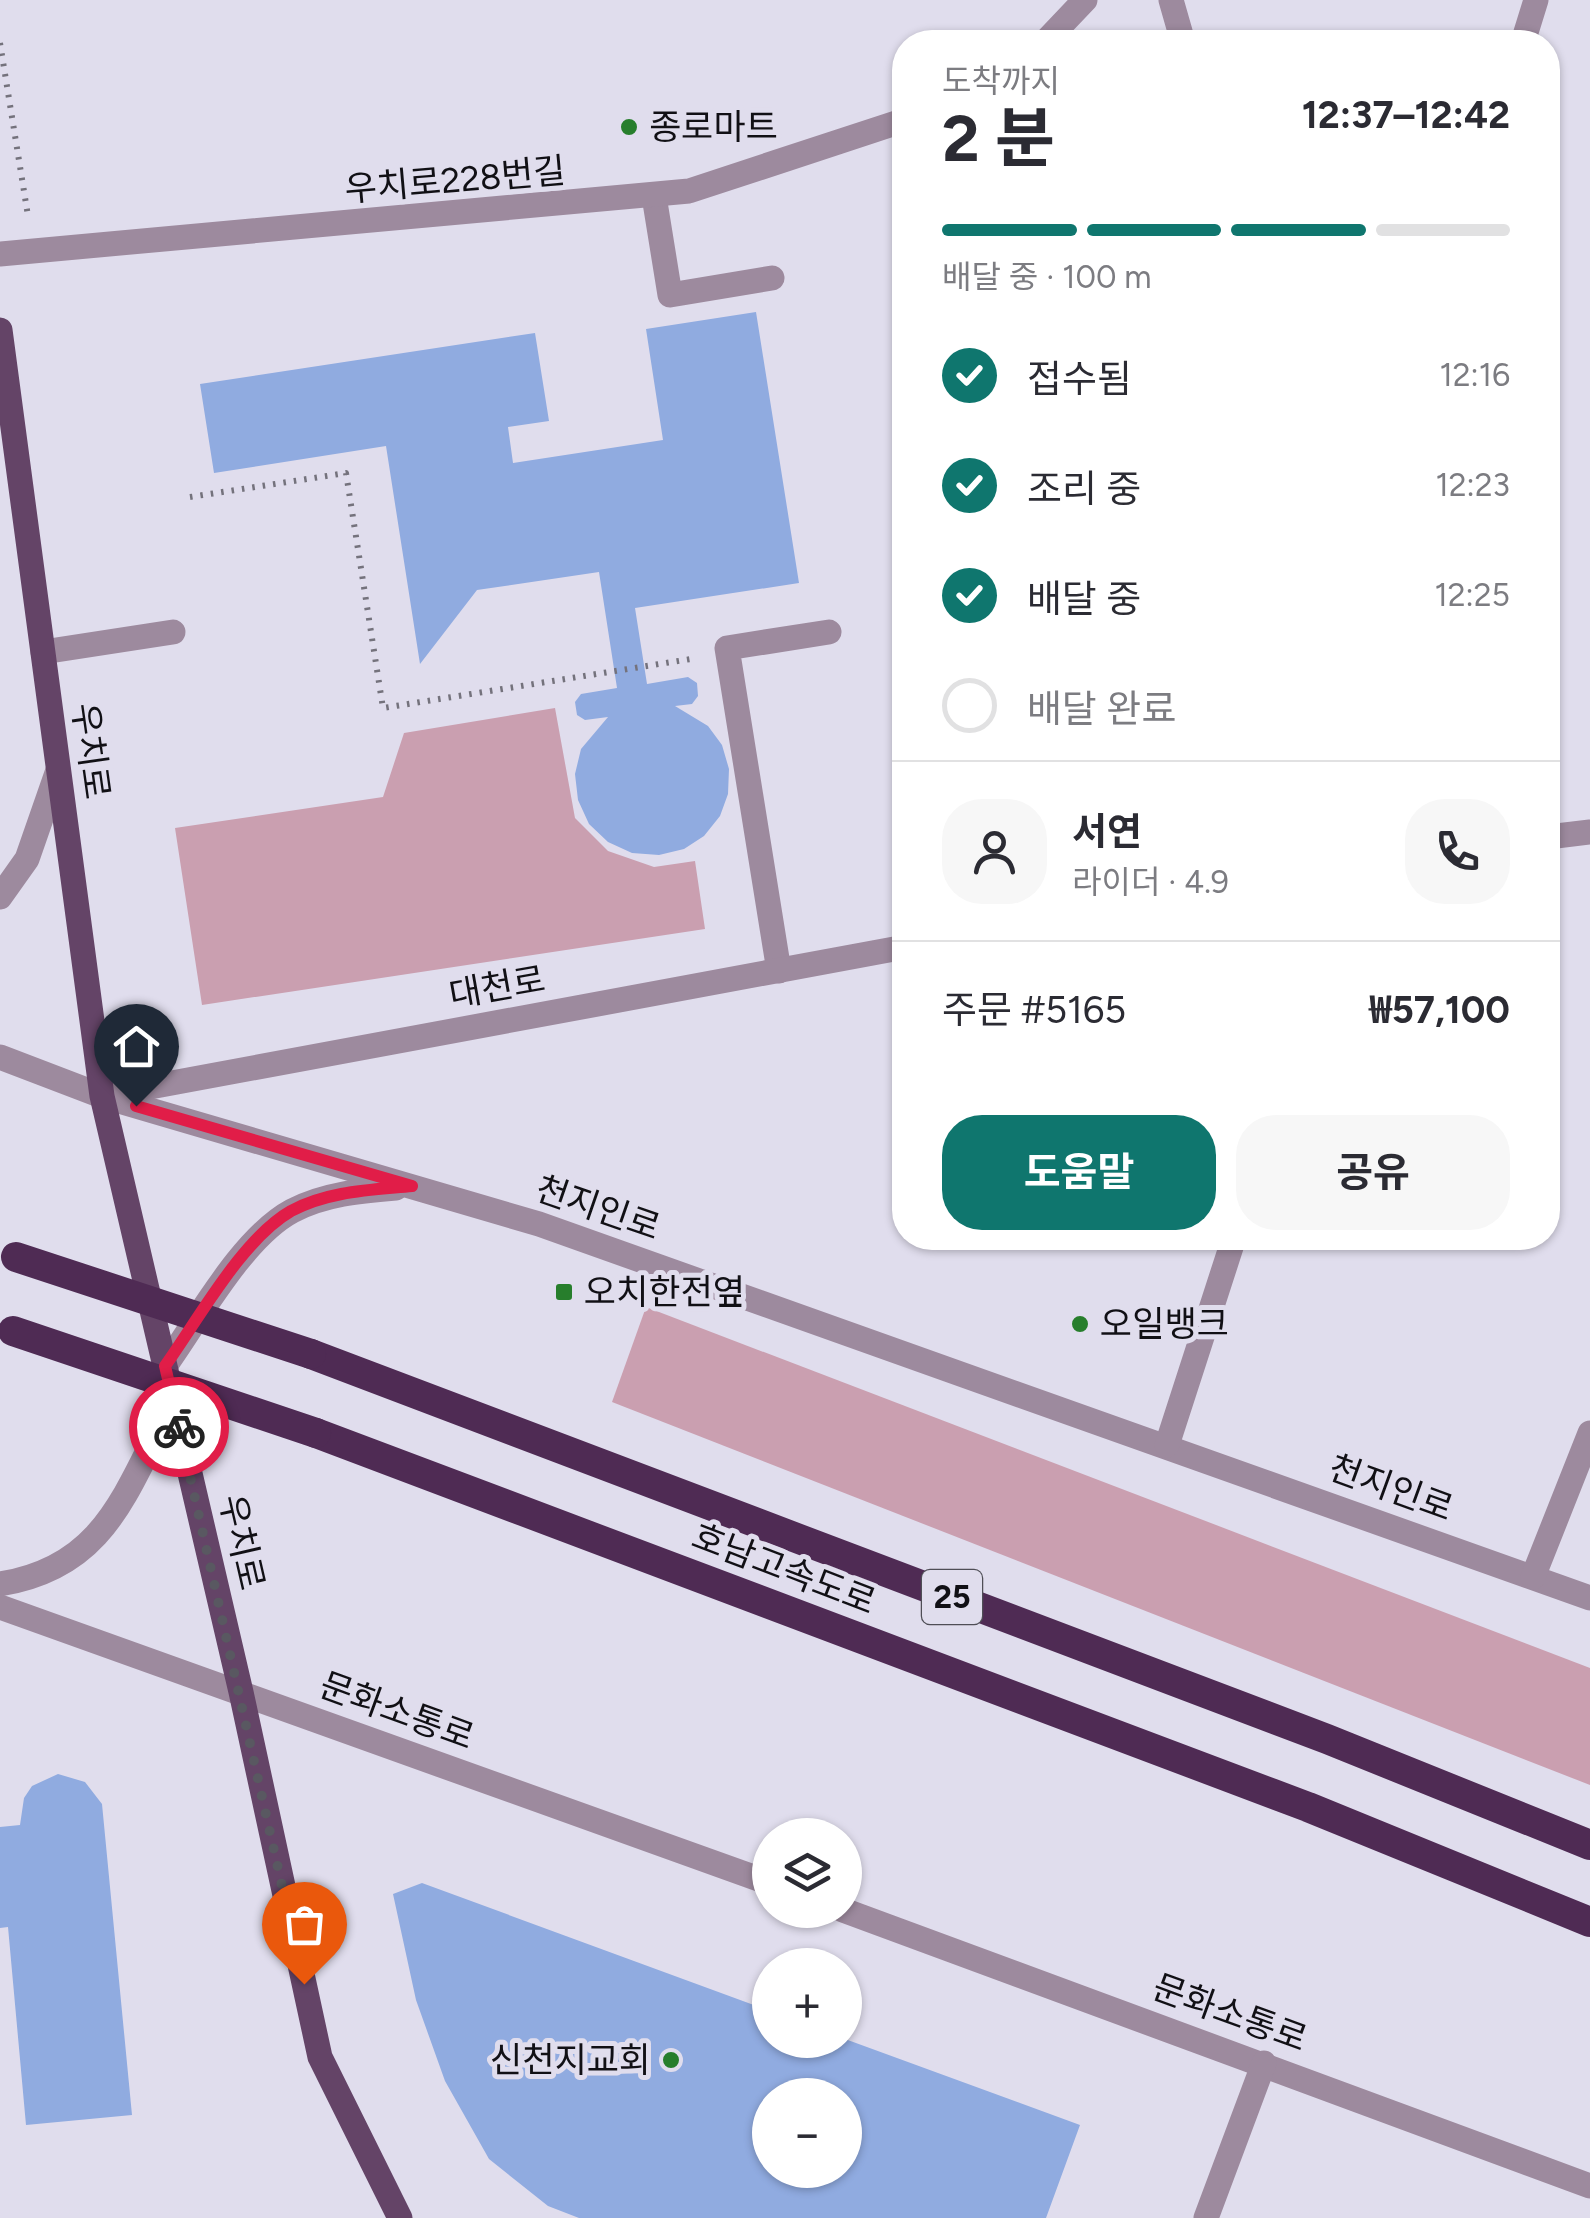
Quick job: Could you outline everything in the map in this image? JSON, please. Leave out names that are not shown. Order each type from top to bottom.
[{"type":"highway","name":"호남고속도로","points":[[8,1254],[311,1354],[1327,1739],[1590,1846]]},
{"type":"highway","name":"호남고속도로","points":[[6,1329],[316,1433],[1308,1807],[1590,1922]]},
{"type":"main road","name":"우치로","points":[[0,330],[102,1096],[241,1692],[320,2057],[400,2218]]},
{"type":"street","points":[[1056,30],[1085,0]]},
{"type":"street","points":[[1171,0],[1180,30]]},
{"type":"street","points":[[1526,30],[1536,0]]},
{"type":"street","name":"우치로228번길","points":[[0,254],[689,191],[892,124]]},
{"type":"street","points":[[654,196],[670,294],[772,278]]},
{"type":"street","points":[[43,652],[173,632]]},
{"type":"street","points":[[779,971],[727,648],[830,632]]},
{"type":"street","points":[[0,897],[27,859],[58,770]]},
{"type":"street","points":[[1560,836],[1590,832]]},
{"type":"street","name":"대천로","points":[[102,1096],[892,949]]},
{"type":"street","name":"천지인로","points":[[0,1056],[102,1096],[539,1224],[1590,1598]]},
{"type":"street","points":[[165,1366],[252,1244],[290,1212],[339,1193],[412,1186]]},
{"type":"street","points":[[1167,1445],[1230,1250]]},
{"type":"street","points":[[0,1584],[60,1568],[83,1552],[104,1528],[173,1402]]},
{"type":"street","points":[[1532,1577],[1590,1433]]},
{"type":"street","name":"문화소통로","points":[[0,1606],[752,1877]]},
{"type":"street","name":"문화소통로","points":[[862,1917],[1264,2062],[1590,2186]]},
{"type":"street","points":[[1206,2218],[1264,2062]]},
{"type":"path","points":[[0,44],[28,216]]},
{"type":"path","points":[[190,497],[346,473],[383,708],[712,656]]},
{"type":"shaded area","points":[[555,708],[575,818],[608,851],[654,867],[695,861],[705,929],[202,1005],[175,828],[383,797],[404,733]]},
{"type":"shaded area","points":[[646,1307],[1590,1668],[1590,1785],[612,1402]]},
{"type":"building","points":[[756,312],[799,583],[635,608],[647,684],[688,677],[697,683],[698,696],[692,704],[675,706],[708,726],[722,745],[729,769],[728,794],[720,816],[704,836],[684,849],[659,855],[632,853],[608,842],[589,824],[578,800],[575,774],[581,749],[608,717],[585,720],[577,715],[575,702],[581,694],[617,688],[599,572],[477,590],[420,664],[386,446],[214,473],[200,384],[535,333],[549,421],[508,427],[513,463],[663,440],[646,329]]},
{"type":"building","points":[[58,1774],[85,1782],[102,1804],[132,2115],[26,2125],[8,1927],[0,1928],[0,1827],[20,1825],[24,1798],[32,1786]]},
{"type":"building","name":"신천지교회","points":[[422,1883],[752,2004],[752,2058],[862,2058],[862,2045],[1080,2125],[1046,2218],[579,2218],[548,2206],[489,2159],[445,2081],[416,2000],[393,1894]]},
{"type":"way so far","points":[[179,1427],[304,1984]]},
{"type":"place","name":"종로마트","points":[[629,127]]},
{"type":"place","name":"오치한전옆","points":[[564,1292]]},
{"type":"place","name":"오일뱅크","points":[[1080,1324]]},
{"type":"place","name":"신천지교회","points":[[671,2060]]},
{"type":"route","points":[[136,1106],[412,1186],[339,1193],[290,1212],[252,1244],[165,1366],[179,1427]]}]
